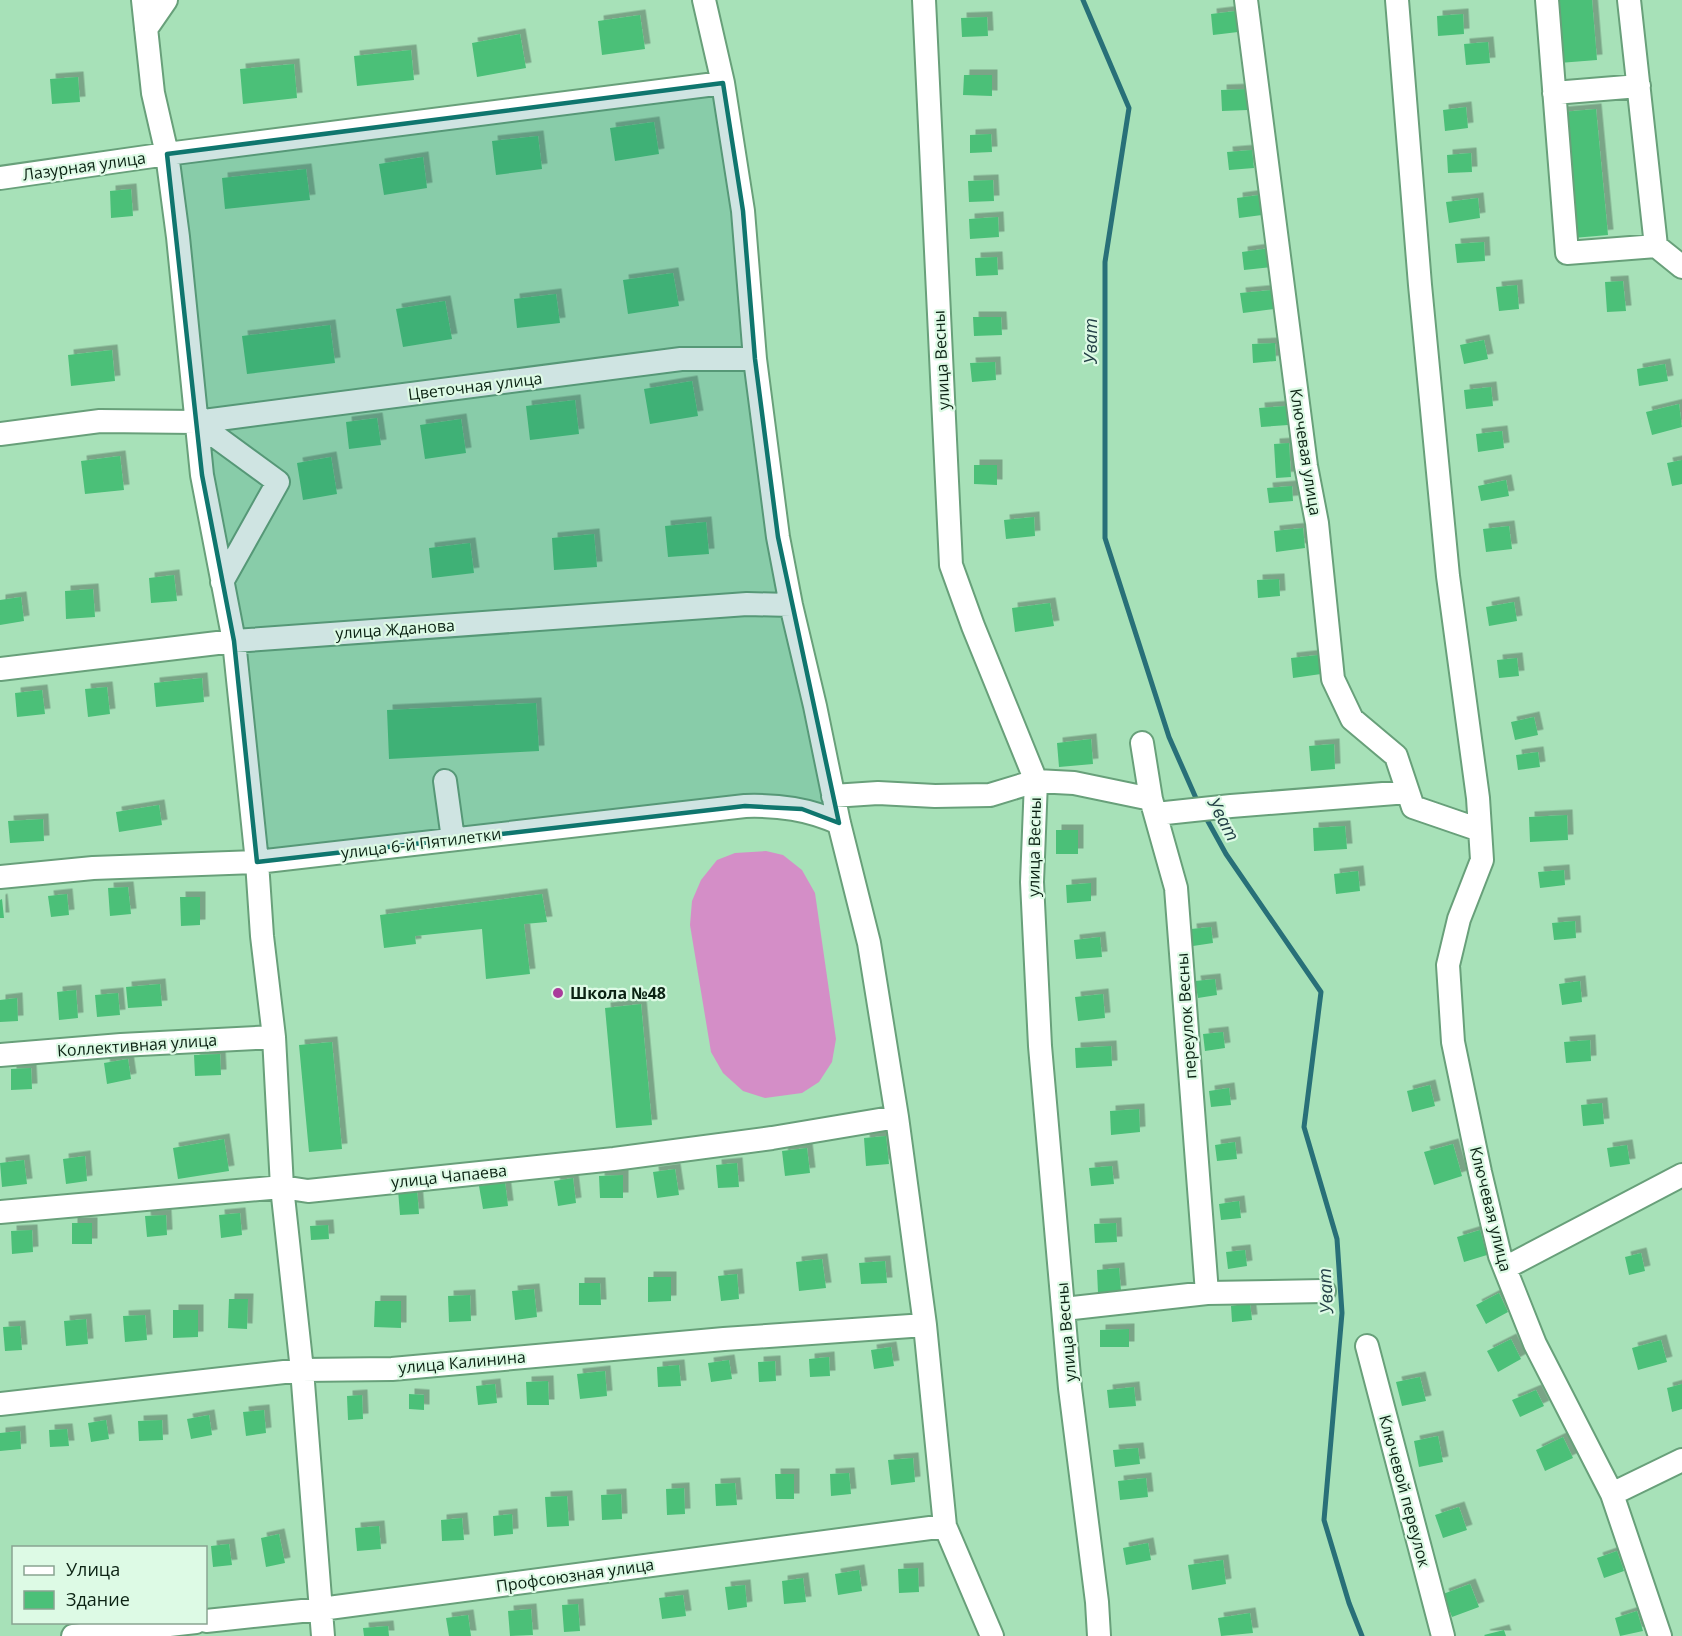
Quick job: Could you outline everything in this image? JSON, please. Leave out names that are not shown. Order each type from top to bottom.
[{"type":"street","points":[[143,0],[153,93],[167,154],[178,237],[202,475],[234,640],[257,862],[262,936],[274,1037],[282,1187],[302,1370],[323,1636]]},
{"type":"street","points":[[146,29],[166,0]]},
{"type":"street","points":[[704,0],[723,83],[743,211],[755,359],[778,537],[791,605],[816,706],[838,823],[868,943],[897,1117],[925,1325],[945,1526],[965,1611],[981,1636]]},
{"type":"street","name":"улица Весны","points":[[924,0],[951,565],[973,626],[1036,781],[1032,882],[1040,1046],[1071,1388],[1097,1602],[1099,1636]]},
{"type":"street","name":"Ключевая улица","points":[[1246,0],[1306,466],[1317,523],[1333,680],[1352,719],[1396,756],[1413,807],[1480,830]]},
{"type":"street","name":"Ключевая улица","points":[[1397,0],[1420,285],[1448,576],[1478,798],[1482,860],[1459,919],[1448,964],[1453,1042],[1480,1172],[1504,1268],[1535,1344],[1612,1494],[1660,1636]]},
{"type":"street","points":[[1547,0],[1567,253],[1656,246],[1682,267]]},
{"type":"street","points":[[1629,0],[1656,246]]},
{"type":"street","points":[[167,154],[723,83]]},
{"type":"street","points":[[1554,93],[1639,86]]},
{"type":"street","name":"Лазурная улица","points":[[0,178],[167,154]]},
{"type":"street","name":"Цветочная улица","points":[[0,434],[100,421],[196,422],[681,359],[755,359]]},
{"type":"street","points":[[196,422],[278,482],[222,582]]},
{"type":"street","name":"улица Жданова","points":[[0,669],[234,640],[735,605],[791,605]]},
{"type":"street","name":"переулок Весны","points":[[1142,743],[1153,807],[1176,888],[1207,1293]]},
{"type":"street","points":[[445,781],[453,839]]},
{"type":"street","points":[[833,796],[878,793],[935,796],[990,795],[1036,781],[1074,783],[1153,807],[1231,806],[1408,792]]},
{"type":"street","name":"улица 6-й Пятилетки","points":[[0,877],[93,868],[257,862],[453,839],[506,841],[764,805],[802,809],[838,823]]},
{"type":"street","name":"Коллективная улица","points":[[0,1055],[121,1045],[274,1037]]},
{"type":"street","name":"улица Чапаева","points":[[0,1212],[282,1187],[309,1191],[614,1159],[772,1138],[897,1117]]},
{"type":"street","points":[[1504,1268],[1682,1175]]},
{"type":"street","points":[[1064,1309],[1207,1293],[1324,1291]]},
{"type":"street","name":"улица Калинина","points":[[0,1404],[302,1370],[392,1369],[724,1339],[925,1325]]},
{"type":"street","name":"Ключевой переулок","points":[[1367,1346],[1443,1636]]},
{"type":"street","points":[[1612,1494],[1682,1460]]},
{"type":"street","points":[[945,1526],[992,1636]]},
{"type":"street","name":"Профсоюзная улица","points":[[207,1622],[321,1609],[945,1526]]},
{"type":"street","points":[[73,1636],[187,1624]]},
{"type":"highlighted area","points":[[723,83],[743,211],[755,359],[778,537],[839,823],[802,809],[745,806],[257,862],[234,641],[202,475],[167,154]]},
{"type":"shaded area","points":[[766,851],[783,855],[802,870],[815,893],[836,1039],[832,1062],[819,1082],[802,1093],[765,1098],[743,1091],[723,1073],[711,1052],[690,925],[692,901],[701,880],[717,860],[735,853]]},
{"type":"building","points":[[1554,0],[1592,0],[1597,60],[1559,63]]},
{"type":"building","points":[[1236,11],[1238,32],[1213,35],[1211,14]]},
{"type":"building","points":[[1463,14],[1464,34],[1438,36],[1437,16]]},
{"type":"building","points":[[640,15],[645,49],[602,55],[598,21]]},
{"type":"building","points":[[987,17],[988,36],[962,37],[961,18]]},
{"type":"building","points":[[520,34],[526,68],[477,77],[472,43]]},
{"type":"building","points":[[1488,42],[1490,63],[1466,65],[1464,44]]},
{"type":"building","points":[[411,50],[414,80],[357,86],[354,56]]},
{"type":"building","points":[[294,64],[297,98],[243,104],[240,69]]},
{"type":"building","points":[[964,75],[992,75],[992,96],[963,95]]},
{"type":"building","points":[[78,77],[80,102],[52,104],[50,79]]},
{"type":"building","points":[[1247,89],[1248,110],[1222,111],[1221,90]]},
{"type":"building","points":[[1466,107],[1468,128],[1445,131],[1443,110]]},
{"type":"building","points":[[1596,109],[1608,235],[1573,238],[1562,112]]},
{"type":"building","points":[[654,122],[659,154],[615,161],[610,128]]},
{"type":"building","points":[[991,134],[992,152],[970,153],[970,135]]},
{"type":"building","points":[[538,136],[542,169],[496,175],[492,141]]},
{"type":"building","points":[[1252,150],[1254,168],[1229,170],[1227,152]]},
{"type":"building","points":[[1471,153],[1472,172],[1448,173],[1447,155]]},
{"type":"building","points":[[423,157],[427,188],[384,195],[379,164]]},
{"type":"building","points":[[306,169],[310,200],[225,209],[222,178]]},
{"type":"building","points":[[993,180],[994,201],[969,202],[968,181]]},
{"type":"building","points":[[131,189],[133,216],[111,218],[110,191]]},
{"type":"building","points":[[1259,195],[1262,215],[1239,218],[1237,198]]},
{"type":"building","points":[[1478,198],[1480,218],[1449,223],[1446,202]]},
{"type":"building","points":[[998,217],[999,237],[970,239],[969,219]]},
{"type":"building","points":[[1484,242],[1485,261],[1457,263],[1455,244]]},
{"type":"building","points":[[1270,248],[1272,267],[1244,270],[1242,252]]},
{"type":"building","points":[[997,257],[998,275],[976,276],[975,258]]},
{"type":"building","points":[[673,273],[679,306],[628,314],[623,280]]},
{"type":"building","points":[[1623,281],[1626,311],[1607,312],[1605,282]]},
{"type":"building","points":[[1517,285],[1519,309],[1499,311],[1496,287]]},
{"type":"building","points":[[1272,290],[1274,309],[1243,313],[1240,293]]},
{"type":"building","points":[[556,294],[560,323],[517,328],[514,299]]},
{"type":"building","points":[[445,301],[452,339],[403,347],[396,309]]},
{"type":"building","points":[[973,317],[1001,317],[1002,335],[974,336]]},
{"type":"building","points":[[330,325],[335,363],[247,374],[242,336]]},
{"type":"building","points":[[1484,340],[1488,359],[1464,364],[1460,345]]},
{"type":"building","points":[[1275,343],[1276,361],[1253,363],[1252,344]]},
{"type":"building","points":[[112,350],[115,381],[71,386],[68,355]]},
{"type":"building","points":[[995,362],[996,380],[972,382],[970,363]]},
{"type":"building","points":[[1665,364],[1668,381],[1639,386],[1637,369]]},
{"type":"building","points":[[692,381],[698,416],[650,424],[644,389]]},
{"type":"building","points":[[1491,387],[1493,406],[1466,409],[1464,390]]},
{"type":"building","points":[[575,400],[579,434],[530,440],[526,406]]},
{"type":"building","points":[[1679,404],[1682,427],[1652,435],[1646,412]]},
{"type":"building","points":[[1286,406],[1288,425],[1261,427],[1259,408]]},
{"type":"building","points":[[377,418],[381,445],[349,449],[346,422]]},
{"type":"building","points":[[461,419],[466,453],[425,459],[420,425]]},
{"type":"building","points":[[1502,431],[1504,448],[1478,452],[1476,434]]},
{"type":"building","points":[[1289,443],[1291,477],[1276,478],[1274,444]]},
{"type":"building","points":[[120,456],[124,490],[85,494],[81,461]]},
{"type":"building","points":[[331,457],[337,494],[303,500],[297,463]]},
{"type":"building","points":[[1682,460],[1682,484],[1672,486],[1667,463]]},
{"type":"building","points":[[974,465],[997,465],[997,485],[974,484]]},
{"type":"building","points":[[1506,480],[1509,496],[1481,501],[1478,486]]},
{"type":"building","points":[[1292,486],[1293,501],[1269,503],[1267,488]]},
{"type":"building","points":[[1034,517],[1035,536],[1006,539],[1004,520]]},
{"type":"building","points":[[706,522],[709,554],[668,557],[665,526]]},
{"type":"building","points":[[1509,526],[1512,549],[1486,552],[1483,529]]},
{"type":"building","points":[[1303,528],[1305,548],[1276,552],[1274,531]]},
{"type":"building","points":[[594,534],[597,567],[554,570],[552,538]]},
{"type":"building","points":[[470,543],[474,573],[432,578],[429,548]]},
{"type":"building","points":[[174,575],[177,601],[151,603],[149,578]]},
{"type":"building","points":[[1279,579],[1280,596],[1258,598],[1257,580]]},
{"type":"building","points":[[93,589],[95,617],[66,619],[65,591]]},
{"type":"building","points":[[21,597],[24,621],[0,625],[0,600]]},
{"type":"building","points":[[1514,602],[1517,621],[1489,626],[1486,607]]},
{"type":"building","points":[[1050,603],[1054,626],[1015,632],[1012,608]]},
{"type":"building","points":[[1318,655],[1321,674],[1293,678],[1291,658]]},
{"type":"building","points":[[1517,658],[1519,676],[1499,678],[1497,660]]},
{"type":"building","points":[[202,678],[204,702],[156,707],[154,683]]},
{"type":"building","points":[[107,687],[110,714],[88,717],[85,689]]},
{"type":"building","points":[[42,690],[45,714],[17,717],[15,693]]},
{"type":"building","points":[[536,703],[539,751],[389,759],[387,710]]},
{"type":"building","points":[[1534,717],[1538,735],[1515,740],[1511,722]]},
{"type":"building","points":[[1091,739],[1093,764],[1059,767],[1057,743]]},
{"type":"building","points":[[1334,744],[1335,769],[1311,771],[1309,746]]},
{"type":"building","points":[[1538,752],[1540,767],[1518,770],[1516,755]]},
{"type":"building","points":[[159,805],[162,825],[119,832],[116,812]]},
{"type":"building","points":[[1567,815],[1568,840],[1530,842],[1529,817]]},
{"type":"building","points":[[43,819],[44,841],[10,843],[8,821]]},
{"type":"building","points":[[1345,826],[1347,849],[1314,851],[1313,828]]},
{"type":"building","points":[[1056,830],[1078,830],[1078,854],[1056,854]]},
{"type":"building","points":[[1564,870],[1565,885],[1540,888],[1538,872]]},
{"type":"building","points":[[1358,871],[1360,891],[1336,894],[1334,874]]},
{"type":"building","points":[[1091,883],[1091,901],[1067,903],[1066,885]]},
{"type":"building","points":[[128,887],[131,914],[110,916],[108,888]]},
{"type":"building","points":[[67,894],[69,915],[51,917],[48,896]]},
{"type":"building","points":[[542,894],[547,922],[524,924],[530,974],[486,979],[482,929],[415,936],[416,944],[384,948],[380,915]]},
{"type":"building","points":[[180,897],[200,897],[200,925],[181,926]]},
{"type":"building","points":[[2,899],[4,918],[0,918],[0,900]]},
{"type":"building","points":[[1575,921],[1576,938],[1554,940],[1552,923]]},
{"type":"building","points":[[1211,927],[1213,943],[1193,946],[1191,929]]},
{"type":"building","points":[[1100,937],[1102,957],[1076,959],[1074,940]]},
{"type":"building","points":[[1215,979],[1217,995],[1198,998],[1195,981]]},
{"type":"building","points":[[1580,981],[1582,1002],[1562,1005],[1559,984]]},
{"type":"building","points":[[160,984],[162,1006],[128,1008],[126,987]]},
{"type":"building","points":[[76,990],[78,1018],[59,1020],[57,992]]},
{"type":"building","points":[[118,993],[120,1015],[97,1017],[95,995]]},
{"type":"building","points":[[1103,994],[1105,1018],[1078,1021],[1075,997]]},
{"type":"building","points":[[17,998],[18,1021],[0,1022],[0,1000]]},
{"type":"building","points":[[641,1004],[652,1125],[616,1128],[605,1008]]},
{"type":"building","points":[[1223,1032],[1225,1048],[1205,1051],[1203,1034]]},
{"type":"building","points":[[1590,1040],[1591,1061],[1566,1063],[1564,1042]]},
{"type":"building","points":[[332,1042],[342,1149],[309,1152],[299,1045]]},
{"type":"building","points":[[1111,1046],[1112,1066],[1076,1068],[1075,1048]]},
{"type":"building","points":[[220,1054],[221,1075],[195,1076],[194,1055]]},
{"type":"building","points":[[128,1059],[131,1079],[107,1084],[104,1063]]},
{"type":"building","points":[[31,1068],[32,1089],[11,1090],[11,1069]]},
{"type":"building","points":[[1430,1085],[1435,1106],[1412,1112],[1407,1091]]},
{"type":"building","points":[[1229,1088],[1231,1105],[1211,1107],[1209,1091]]},
{"type":"building","points":[[1602,1103],[1604,1124],[1583,1126],[1581,1105]]},
{"type":"building","points":[[1139,1109],[1140,1132],[1111,1135],[1110,1111]]},
{"type":"building","points":[[886,1136],[889,1164],[866,1166],[864,1138]]},
{"type":"building","points":[[224,1139],[229,1171],[178,1179],[173,1148]]},
{"type":"building","points":[[1235,1142],[1237,1159],[1217,1161],[1215,1145]]},
{"type":"building","points":[[1453,1144],[1462,1176],[1434,1185],[1424,1152]]},
{"type":"building","points":[[1627,1145],[1630,1164],[1610,1167],[1607,1148]]},
{"type":"building","points":[[807,1148],[810,1173],[785,1176],[782,1151]]},
{"type":"building","points":[[85,1156],[87,1181],[66,1184],[63,1159]]},
{"type":"building","points":[[24,1160],[27,1184],[2,1187],[0,1163]]},
{"type":"building","points":[[737,1163],[739,1187],[718,1188],[716,1165]]},
{"type":"building","points":[[1112,1166],[1114,1184],[1091,1186],[1089,1168]]},
{"type":"building","points":[[675,1169],[679,1195],[657,1198],[653,1172]]},
{"type":"building","points":[[623,1175],[623,1198],[600,1198],[599,1176]]},
{"type":"building","points":[[573,1178],[576,1203],[558,1206],[554,1181]]},
{"type":"building","points":[[505,1182],[508,1206],[483,1209],[479,1186]]},
{"type":"building","points":[[417,1189],[419,1214],[400,1215],[398,1190]]},
{"type":"building","points":[[1239,1201],[1241,1218],[1221,1220],[1219,1204]]},
{"type":"building","points":[[240,1213],[242,1235],[221,1238],[219,1215]]},
{"type":"building","points":[[166,1215],[167,1235],[147,1237],[145,1216]]},
{"type":"building","points":[[72,1223],[92,1223],[92,1244],[72,1244]]},
{"type":"building","points":[[1116,1223],[1117,1242],[1095,1243],[1094,1224]]},
{"type":"building","points":[[328,1225],[329,1239],[311,1240],[310,1226]]},
{"type":"building","points":[[32,1230],[33,1252],[12,1254],[11,1231]]},
{"type":"building","points":[[1480,1230],[1487,1255],[1464,1262],[1457,1237]]},
{"type":"building","points":[[1245,1250],[1247,1266],[1228,1269],[1226,1252]]},
{"type":"building","points":[[1641,1253],[1645,1271],[1629,1275],[1625,1257]]},
{"type":"building","points":[[822,1259],[826,1288],[799,1291],[796,1262]]},
{"type":"building","points":[[885,1261],[887,1283],[861,1284],[859,1263]]},
{"type":"building","points":[[1119,1268],[1121,1291],[1098,1293],[1097,1270]]},
{"type":"building","points":[[737,1274],[739,1299],[721,1301],[718,1276]]},
{"type":"building","points":[[648,1277],[671,1277],[671,1301],[648,1302]]},
{"type":"building","points":[[579,1283],[600,1283],[601,1305],[579,1305]]},
{"type":"building","points":[[534,1289],[537,1317],[515,1320],[512,1291]]},
{"type":"building","points":[[1499,1293],[1508,1312],[1486,1324],[1476,1305]]},
{"type":"building","points":[[470,1295],[471,1321],[449,1322],[448,1296]]},
{"type":"building","points":[[229,1299],[248,1299],[247,1329],[228,1328]]},
{"type":"building","points":[[375,1301],[401,1301],[401,1328],[374,1327]]},
{"type":"building","points":[[1250,1303],[1252,1320],[1232,1322],[1231,1306]]},
{"type":"building","points":[[173,1310],[198,1310],[198,1337],[173,1338]]},
{"type":"building","points":[[145,1315],[147,1340],[125,1342],[123,1316]]},
{"type":"building","points":[[86,1319],[88,1344],[66,1346],[64,1321]]},
{"type":"building","points":[[20,1326],[22,1350],[5,1351],[3,1327]]},
{"type":"building","points":[[1129,1329],[1129,1347],[1100,1347],[1100,1330]]},
{"type":"building","points":[[1511,1339],[1521,1359],[1498,1372],[1487,1351]]},
{"type":"building","points":[[1661,1340],[1667,1362],[1638,1370],[1632,1348]]},
{"type":"building","points":[[891,1347],[894,1366],[874,1369],[871,1350]]},
{"type":"building","points":[[829,1357],[830,1376],[810,1377],[809,1359]]},
{"type":"building","points":[[729,1360],[732,1379],[711,1382],[708,1363]]},
{"type":"building","points":[[775,1361],[776,1381],[759,1382],[758,1362]]},
{"type":"building","points":[[679,1365],[681,1386],[658,1387],[657,1367]]},
{"type":"building","points":[[605,1371],[607,1396],[580,1399],[577,1374]]},
{"type":"building","points":[[1420,1377],[1426,1401],[1402,1406],[1396,1382]]},
{"type":"building","points":[[548,1381],[549,1405],[527,1405],[526,1382]]},
{"type":"building","points":[[495,1384],[497,1403],[478,1405],[476,1386]]},
{"type":"building","points":[[1682,1384],[1682,1409],[1672,1412],[1667,1388]]},
{"type":"building","points":[[1134,1387],[1136,1406],[1109,1408],[1107,1390]]},
{"type":"building","points":[[1536,1390],[1544,1406],[1520,1417],[1512,1400]]},
{"type":"building","points":[[409,1394],[424,1395],[424,1410],[409,1409]]},
{"type":"building","points":[[362,1395],[363,1419],[348,1420],[347,1396]]},
{"type":"building","points":[[264,1410],[266,1433],[246,1436],[243,1412]]},
{"type":"building","points":[[209,1415],[212,1435],[191,1439],[187,1419]]},
{"type":"building","points":[[106,1420],[109,1439],[91,1442],[88,1423]]},
{"type":"building","points":[[162,1420],[163,1440],[139,1441],[138,1421]]},
{"type":"building","points":[[67,1429],[69,1446],[50,1447],[49,1430]]},
{"type":"building","points":[[20,1431],[21,1449],[0,1451],[0,1433]]},
{"type":"building","points":[[1438,1436],[1443,1462],[1419,1467],[1414,1441]]},
{"type":"building","points":[[1563,1437],[1573,1458],[1545,1471],[1536,1450]]},
{"type":"building","points":[[1138,1448],[1140,1464],[1115,1467],[1113,1450]]},
{"type":"building","points":[[913,1458],[915,1482],[891,1485],[888,1460]]},
{"type":"building","points":[[849,1473],[851,1494],[831,1496],[830,1474]]},
{"type":"building","points":[[775,1474],[794,1474],[794,1499],[776,1499]]},
{"type":"building","points":[[1146,1478],[1148,1497],[1120,1500],[1118,1481]]},
{"type":"building","points":[[735,1483],[737,1505],[716,1506],[715,1484]]},
{"type":"building","points":[[684,1488],[685,1514],[667,1515],[666,1489]]},
{"type":"building","points":[[621,1494],[622,1519],[602,1520],[601,1495]]},
{"type":"building","points":[[567,1496],[569,1526],[547,1527],[545,1497]]},
{"type":"building","points":[[1459,1507],[1467,1530],[1443,1538],[1435,1515]]},
{"type":"building","points":[[512,1514],[513,1534],[494,1536],[493,1516]]},
{"type":"building","points":[[462,1518],[464,1540],[442,1541],[441,1520]]},
{"type":"building","points":[[379,1526],[381,1549],[357,1551],[355,1528]]},
{"type":"building","points":[[279,1534],[285,1563],[266,1567],[261,1538]]},
{"type":"building","points":[[1148,1543],[1151,1560],[1126,1565],[1123,1548]]},
{"type":"building","points":[[229,1544],[232,1565],[213,1567],[211,1546]]},
{"type":"building","points":[[1617,1551],[1624,1571],[1604,1578],[1597,1558]]},
{"type":"building","points":[[1223,1560],[1226,1584],[1192,1590],[1188,1565]]},
{"type":"building","points":[[918,1568],[919,1592],[899,1593],[898,1569]]},
{"type":"building","points":[[859,1570],[862,1591],[838,1595],[835,1574]]},
{"type":"building","points":[[803,1578],[806,1602],[784,1604],[782,1581]]},
{"type":"building","points":[[1470,1584],[1479,1607],[1452,1617],[1443,1594]]},
{"type":"building","points":[[745,1585],[747,1607],[728,1610],[725,1587]]},
{"type":"building","points":[[683,1595],[686,1616],[662,1619],[659,1598]]},
{"type":"building","points":[[578,1604],[580,1631],[564,1632],[562,1605]]},
{"type":"building","points":[[531,1609],[533,1635],[510,1636],[508,1611]]},
{"type":"building","points":[[1637,1611],[1643,1631],[1620,1636],[1615,1618]]},
{"type":"building","points":[[1250,1613],[1253,1633],[1221,1636],[1218,1618]]},
{"type":"building","points":[[468,1615],[471,1636],[449,1636],[446,1618]]},
{"type":"building","points":[[388,1626],[389,1636],[364,1636],[363,1628]]},
{"type":"building","points":[[1504,1630],[1506,1636],[1484,1635]]},
{"type":"waterway","name":"Уват","points":[[1083,0],[1129,108],[1105,262],[1105,538],[1169,737],[1199,805]]},
{"type":"waterway","name":"Уват","points":[[1205,816],[1226,854],[1321,992],[1304,1127],[1337,1239],[1342,1313],[1324,1520],[1349,1603],[1362,1636]]},
{"type":"place","name":"Школа №48","points":[[558,993]]}]
